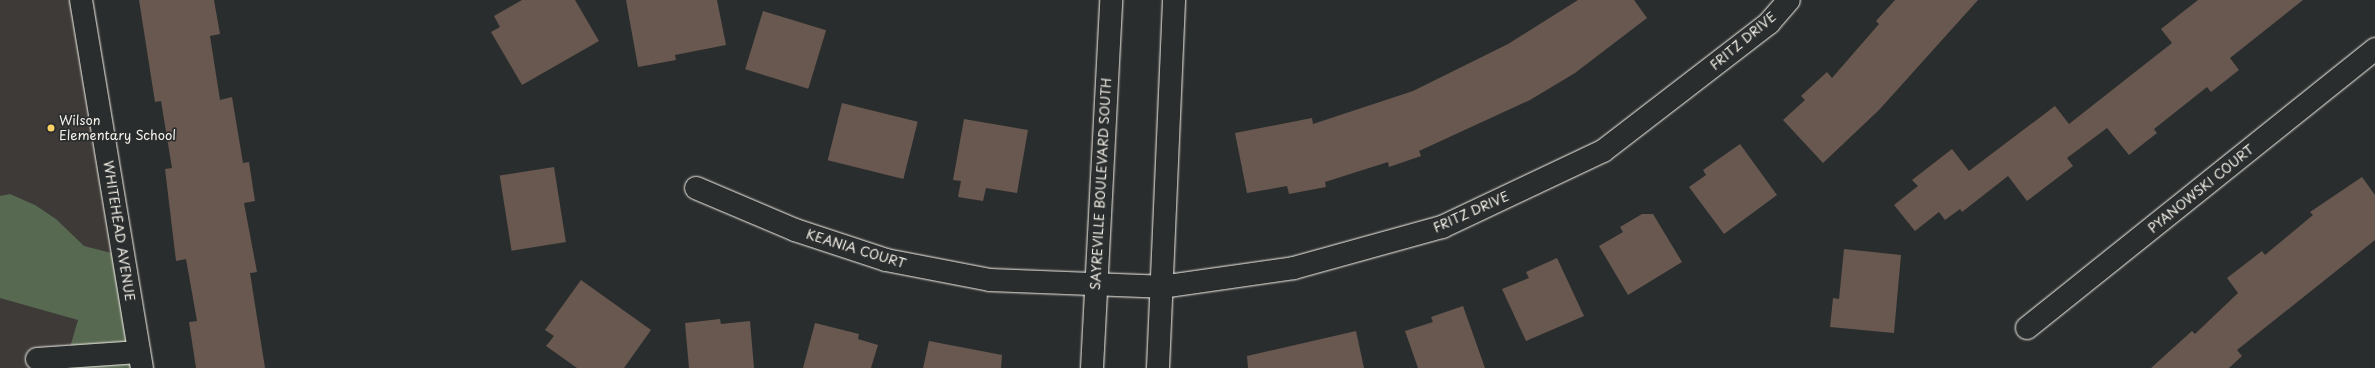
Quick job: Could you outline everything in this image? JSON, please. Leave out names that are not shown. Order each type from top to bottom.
[{"type":"street","name":"WHITEHEAD AVENUE","points":[[81,0],[140,360]]},
{"type":"street","name":"SAYREVILLE BOULEVARD SOUTH","points":[[1092,368],[1111,0]]},
{"type":"street","points":[[1158,368],[1174,0]]},
{"type":"street","name":"FRITZ DRIVE","points":[[1096,285],[1161,287],[1294,268],[1442,227],[1603,151],[1769,23],[1789,0]]},
{"type":"street","name":"PYANOWSKI COURT","points":[[2027,328],[2375,49]]},
{"type":"street","name":"KEANIA COURT","points":[[696,188],[795,230],[886,260],[990,280],[1096,285]]},
{"type":"street","points":[[37,359],[140,360]]},
{"type":"shaded area","name":"Wilson Elementary School","points":[[0,0],[81,0],[142,368],[0,368]]},
{"type":"green space","points":[[10,194],[35,205],[56,219],[84,246],[123,256],[142,368],[64,368],[78,320],[0,298],[0,196]]},
{"type":"building","points":[[139,0],[214,0],[220,34],[210,36],[220,100],[232,97],[243,163],[249,162],[255,201],[244,203],[257,272],[250,273],[265,368],[196,368],[189,322],[197,321],[186,259],[176,261],[165,169],[172,168],[161,101],[155,102]]},
{"type":"building","points":[[522,0],[575,0],[599,41],[522,85],[491,32],[500,27],[494,16]]},
{"type":"building","points":[[626,0],[717,0],[726,45],[675,55],[676,60],[638,67]]},
{"type":"building","points":[[1578,0],[1634,0],[1647,18],[1575,73],[1530,100],[1419,151],[1421,156],[1389,167],[1388,162],[1325,182],[1326,187],[1289,194],[1287,186],[1247,193],[1235,133],[1312,118],[1313,124],[1413,91],[1508,44]]},
{"type":"building","points":[[1895,0],[1978,0],[1879,110],[1823,163],[1783,120],[1805,100],[1801,96],[1827,72],[1832,78],[1879,24],[1876,21]]},
{"type":"building","points":[[2198,0],[2303,0],[2230,58],[2239,70],[2211,92],[2207,87],[2154,129],[2157,133],[2129,155],[2107,128],[2067,158],[2073,166],[2027,201],[2008,176],[1962,212],[1960,209],[1945,220],[1939,212],[1915,231],[1894,205],[1918,186],[1912,180],[1952,149],[1969,171],[2055,106],[2069,124],[2172,43],[2161,29]]},
{"type":"building","points":[[763,11],[826,30],[808,89],[745,69]]},
{"type":"building","points":[[842,103],[918,122],[903,179],[828,160]]},
{"type":"building","points":[[964,119],[1028,130],[1017,193],[986,188],[983,201],[958,197],[961,181],[953,180]]},
{"type":"building","points":[[1740,144],[1777,195],[1724,234],[1689,187],[1706,175],[1703,170]]},
{"type":"building","points":[[554,167],[566,242],[512,251],[500,176]]},
{"type":"building","points":[[2362,177],[2375,195],[2375,240],[2237,350],[2242,356],[2229,368],[2151,368],[2192,331],[2195,334],[2238,293],[2227,278],[2262,251],[2265,255],[2313,215],[2310,212]]},
{"type":"building","points":[[1642,214],[1653,214],[1682,262],[1628,295],[1599,246],[1623,232],[1620,227]]},
{"type":"building","points":[[1844,249],[1901,255],[1894,333],[1830,327],[1833,298],[1839,299]]},
{"type":"building","points":[[1557,258],[1584,316],[1526,341],[1502,289],[1529,278],[1526,272]]},
{"type":"building","points":[[581,280],[651,330],[624,368],[577,368],[546,346],[554,336],[545,330]]},
{"type":"building","points":[[1463,306],[1485,368],[1418,368],[1405,331],[1433,322],[1431,317]]},
{"type":"building","points":[[720,319],[721,324],[750,321],[754,368],[689,368],[685,323]]},
{"type":"building","points":[[815,323],[859,334],[858,339],[878,345],[871,368],[803,368]]},
{"type":"building","points":[[1356,331],[1364,368],[1248,368],[1247,356]]},
{"type":"building","points":[[929,341],[1002,355],[1001,368],[923,368]]},
{"type":"place","name":"Wilson Elementary School","points":[[51,128]]}]
